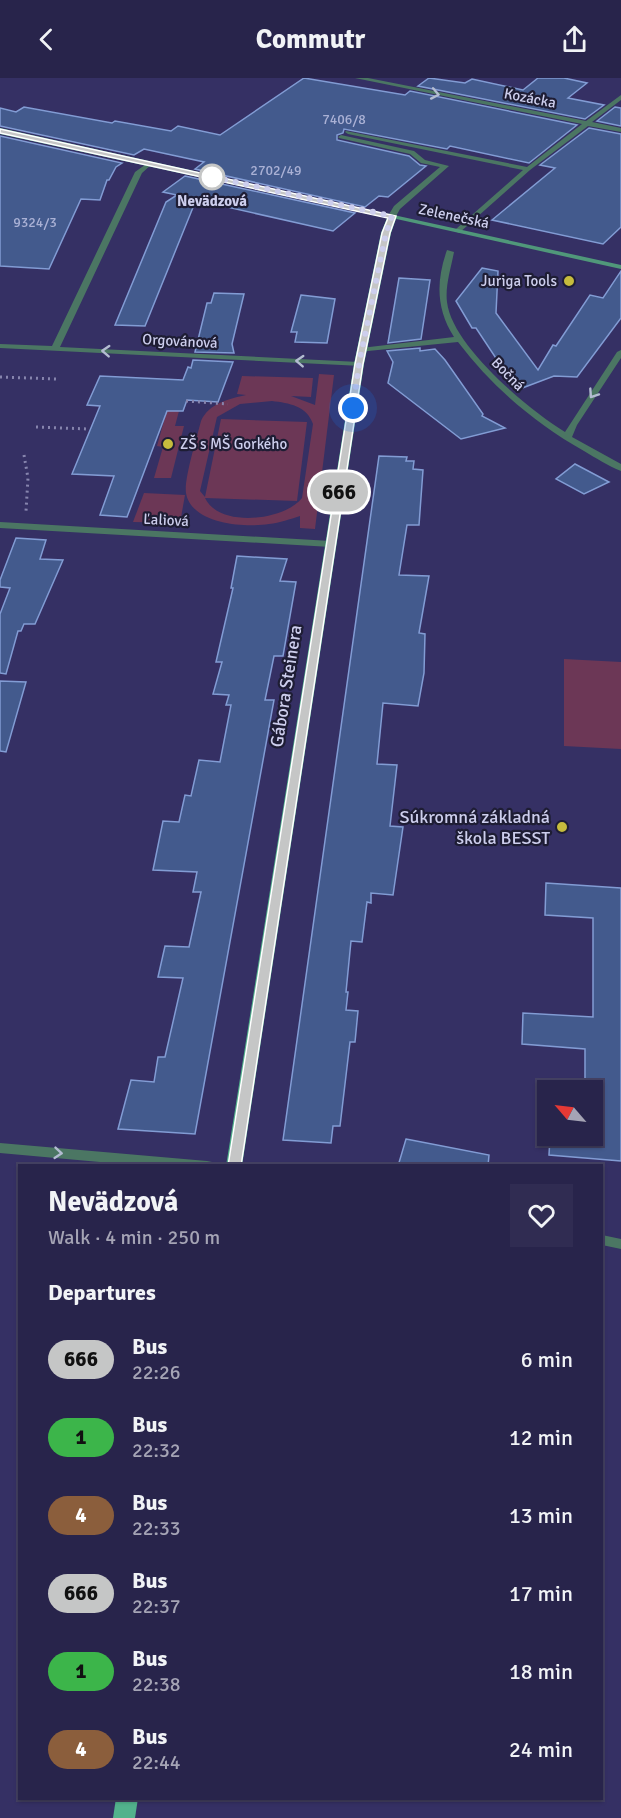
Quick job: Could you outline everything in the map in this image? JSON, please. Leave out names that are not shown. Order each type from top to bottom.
[{"type":"main road","name":"Zelenečská","points":[[0,131],[392,216]]},
{"type":"main road","name":"Gábora Steinera","points":[[234,1164],[359,364],[386,233],[392,216]]},
{"type":"main road","points":[[124,1818],[127,1800]]},
{"type":"street","name":"Kozácka","points":[[357,78],[621,130]]},
{"type":"street","points":[[398,86],[410,78]]},
{"type":"street","points":[[459,231],[528,169],[621,97]]},
{"type":"street","points":[[392,216],[397,208],[445,166],[423,162],[412,152],[344,135],[528,169]]},
{"type":"street","points":[[55,348],[139,172],[149,164]]},
{"type":"street","name":"Zelenečská","points":[[392,216],[621,267]]},
{"type":"street","name":"Bočná","points":[[450,252],[443,303],[447,317],[460,339],[484,371],[505,393],[567,438],[621,468]]},
{"type":"street","points":[[362,350],[460,339]]},
{"type":"street","name":"Orgovánová","points":[[0,345],[359,364]]},
{"type":"street","points":[[567,438],[573,424],[621,352]]},
{"type":"street","name":"Ľaliová","points":[[0,525],[331,544]]},
{"type":"street","points":[[0,1148],[184,1164]]},
{"type":"street","points":[[603,1240],[621,1244]]},
{"type":"path","points":[[0,378],[57,379]]},
{"type":"path","points":[[186,401],[228,404]]},
{"type":"path","points":[[36,427],[90,429]]},
{"type":"path","points":[[24,455],[28,478],[26,518]]},
{"type":"shaded area","points":[[319,374],[334,375],[315,529],[300,528],[300,516],[277,523],[259,525],[220,522],[198,511],[190,503],[186,493],[187,478],[201,421],[214,406],[246,395],[237,394],[242,376],[313,378],[311,397],[291,396],[315,405]],"holes":[[[272,401],[291,404],[302,409],[313,424],[302,498],[293,506],[267,516],[252,518],[224,514],[212,508],[205,498],[297,501],[307,422],[221,419],[205,497],[200,491],[217,417],[240,404]]]},
{"type":"shaded area","points":[[167,410],[179,411],[175,426],[184,426],[171,478],[154,478],[163,447],[157,446]]},
{"type":"shaded area","points":[[144,493],[185,495],[180,523],[133,522]]},
{"type":"shaded area","points":[[564,659],[621,662],[621,749],[564,746]]},
{"type":"building","points":[[304,78],[405,95],[410,91],[577,125],[529,163],[450,146],[447,149],[344,129],[343,133],[337,135],[337,140],[409,156],[420,165],[426,166],[388,197],[379,196],[365,207],[195,169],[204,162],[144,149],[134,155],[0,126],[0,108],[16,112],[24,107],[112,123],[115,121],[171,131],[178,126],[220,135]]},
{"type":"building","points":[[429,78],[465,83],[472,79],[523,90],[538,78],[564,78],[587,83],[568,98],[604,105],[585,119],[418,86]]},
{"type":"building","points":[[615,107],[621,108],[621,126],[597,121]]},
{"type":"building","points":[[589,128],[621,134],[621,227],[603,244],[492,220],[555,168],[540,165]]},
{"type":"building","points":[[0,136],[122,163],[116,167],[107,180],[100,200],[81,199],[49,269],[0,266]]},
{"type":"building","points":[[185,176],[355,213],[333,231],[196,200],[145,326],[115,325],[166,202],[177,195],[163,192]]},
{"type":"building","points":[[482,268],[498,271],[496,313],[538,370],[553,345],[556,346],[590,295],[603,298],[621,271],[621,318],[577,377],[554,376],[517,390],[476,328],[472,328],[456,301]]},
{"type":"building","points":[[399,278],[430,280],[421,339],[388,343]]},
{"type":"building","points":[[214,293],[244,294],[232,344],[234,353],[195,352],[207,303],[211,303]]},
{"type":"building","points":[[301,295],[335,299],[327,343],[295,342],[297,332],[291,332]]},
{"type":"building","points":[[420,348],[420,351],[435,349],[483,414],[482,416],[505,428],[461,439],[388,383],[393,362],[387,351]]},
{"type":"building","points":[[193,360],[233,362],[218,402],[187,400],[183,411],[167,411],[127,517],[100,515],[114,476],[72,474],[100,406],[87,405],[100,376],[183,380]]},
{"type":"building","points":[[379,456],[407,457],[406,461],[414,461],[413,469],[423,470],[419,525],[407,525],[399,575],[429,576],[419,633],[425,634],[424,673],[418,706],[383,703],[377,764],[397,765],[390,826],[403,827],[393,895],[371,893],[371,903],[367,902],[362,942],[351,941],[346,1010],[358,1011],[355,1042],[350,1042],[340,1126],[333,1126],[331,1143],[283,1140]]},
{"type":"building","points":[[575,464],[609,482],[584,494],[556,479]]},
{"type":"building","points":[[16,538],[46,540],[40,559],[63,560],[35,624],[24,624],[21,631],[18,631],[6,674],[0,673],[0,614],[10,588],[0,587],[0,580]]},
{"type":"building","points":[[237,556],[287,559],[280,581],[296,582],[283,656],[274,656],[265,700],[274,700],[195,1134],[118,1129],[131,1080],[154,1082],[158,1057],[165,1057],[183,978],[158,977],[165,946],[189,947],[201,892],[193,892],[197,872],[153,870],[163,821],[179,822],[185,795],[191,796],[199,760],[220,762],[231,705],[226,705],[229,695],[213,694],[222,662],[216,662],[233,588],[231,588]]},
{"type":"building","points":[[0,681],[26,682],[6,752],[0,751]]},
{"type":"building","points":[[546,883],[621,888],[621,1161],[549,1155],[549,1146],[603,1146],[603,1080],[585,1080],[585,1049],[522,1044],[523,1013],[593,1017],[593,918],[545,915]]},
{"type":"building","points":[[406,1139],[489,1155],[488,1164],[399,1164]]},
{"type":"bus line","name":"666","points":[[0,131],[392,216],[386,233],[359,364],[234,1164]]},
{"type":"place","name":"Nevädzová","points":[[212,177]]},
{"type":"place","name":"Juriga Tools","points":[[569,281]]},
{"type":"place","name":"ZŠ s MŠ Gorkého","points":[[168,444]]},
{"type":"place","name":"Súkromná základná škola BESST","points":[[562,827]]},
{"type":"route","points":[[212,177],[208,176],[392,216],[386,233],[359,364],[353,408]]}]
